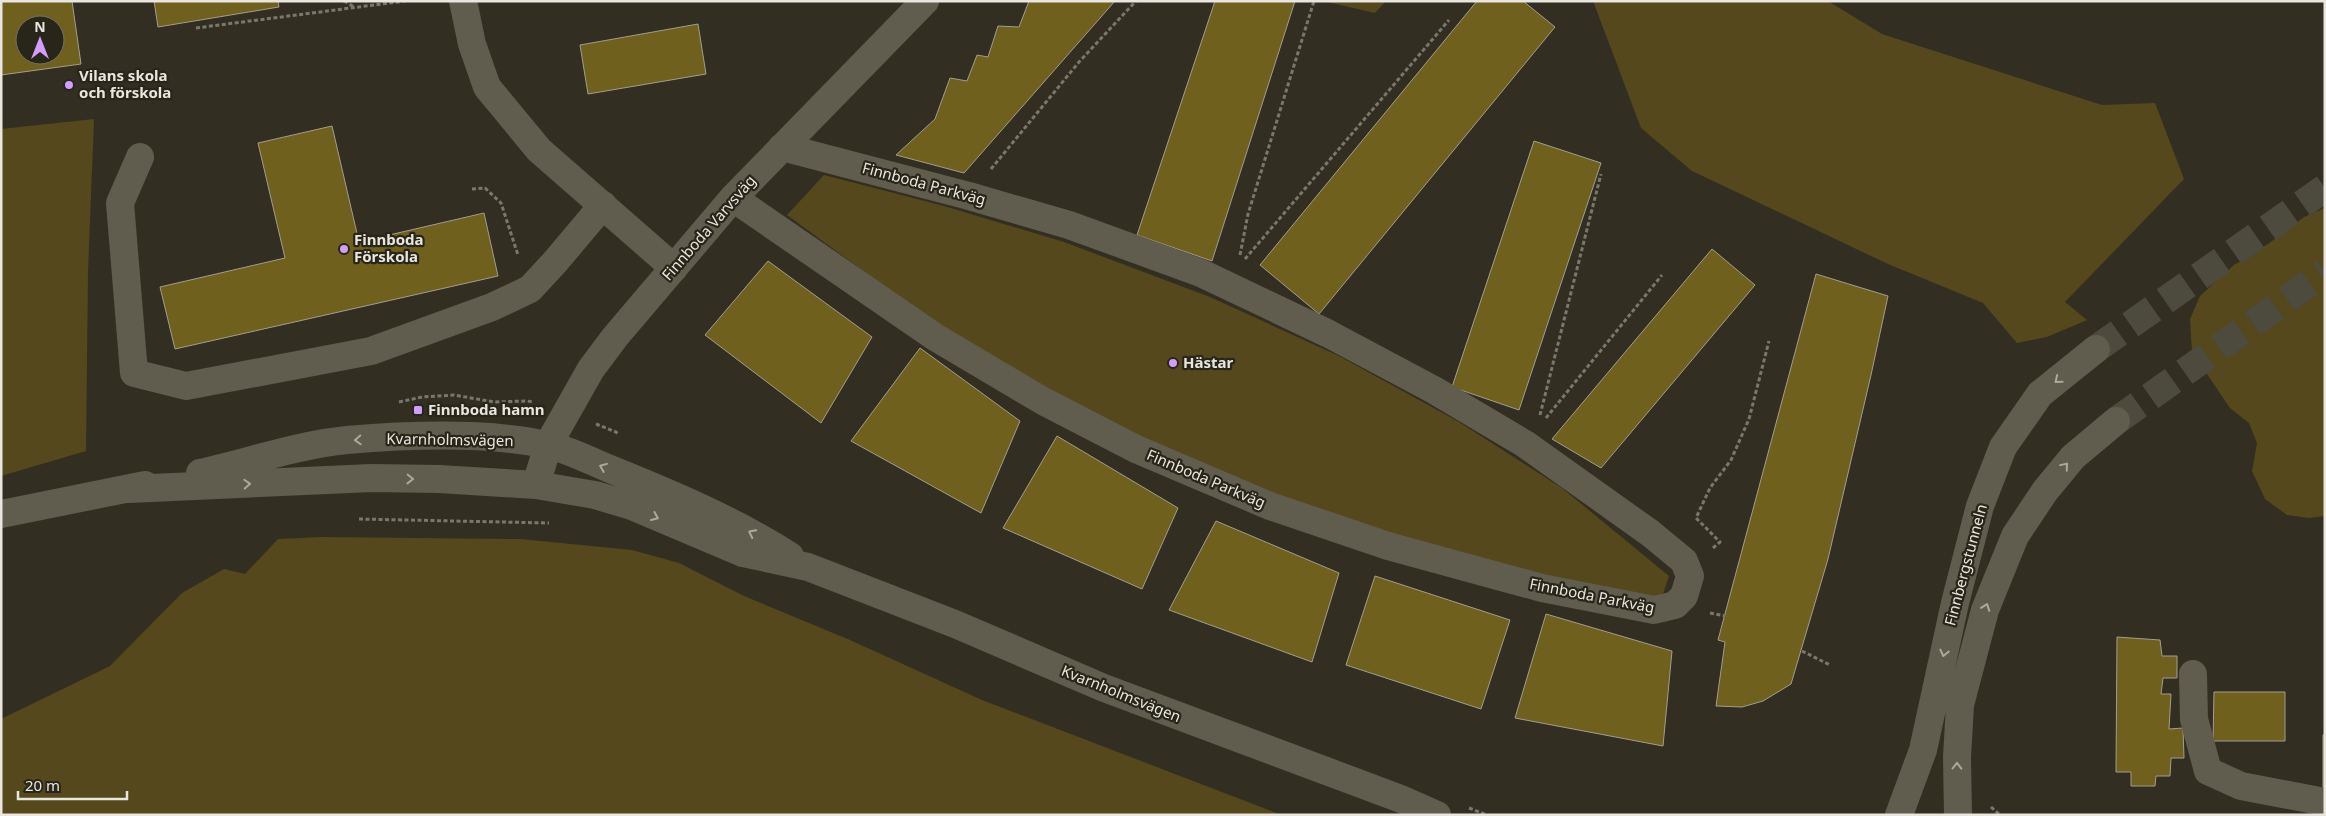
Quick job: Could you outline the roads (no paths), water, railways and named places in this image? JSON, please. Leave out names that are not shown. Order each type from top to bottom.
[{"type":"street","points":[[463,1],[472,44],[487,86],[540,150],[674,268]]},
{"type":"street","name":"Finnboda Varvsväg","points":[[536,485],[548,445],[591,369],[615,337],[733,198],[925,1]]},
{"type":"street","name":"Finnboda Parkväg","points":[[733,198],[935,337],[1042,400],[1136,449],[1270,506],[1388,546],[1542,588],[1654,610],[1675,605],[1684,596],[1689,586],[1689,570],[1684,561],[1531,436],[1434,390],[1329,334],[1231,275],[969,196],[782,147]]},
{"type":"street","points":[[140,157],[120,203],[134,373],[186,386],[372,351],[492,307],[530,288],[561,256],[603,205]]},
{"type":"street","name":"Finnbergstunneln","points":[[1899,815],[1923,750],[1955,603],[1980,506],[2003,447],[2040,394],[2096,349]]},
{"type":"street","name":"Finnbergstunneln","points":[[1958,815],[1957,757],[1960,705],[1985,610],[2015,536],[2045,491],[2073,456],[2116,421]]},
{"type":"street","name":"Kvarnholmsvägen","points":[[1,514],[129,489],[245,463],[292,449],[346,440],[475,437],[548,445],[699,507],[755,534],[808,567]]},
{"type":"street","name":"Kvarnholmsvägen","points":[[129,489],[372,478],[439,479],[536,485],[595,496],[632,506],[743,553],[808,567],[954,624],[1104,688],[1401,799],[1437,815]]},
{"type":"street","points":[[2193,674],[2194,719],[2208,770],[2241,786],[2325,802]]},
{"type":"tunnel","points":[[2096,349],[2325,188]]},
{"type":"tunnel","points":[[2116,421],[2325,272]]},
{"type":"place","name":"Vilans skola och förskola","points":[[69,85]]},
{"type":"place","name":"Finnboda Förskola","points":[[344,249]]},
{"type":"place","name":"Hästar","points":[[1173,363]]},
{"type":"place","name":"Finnboda hamn","points":[[418,410]]}]
